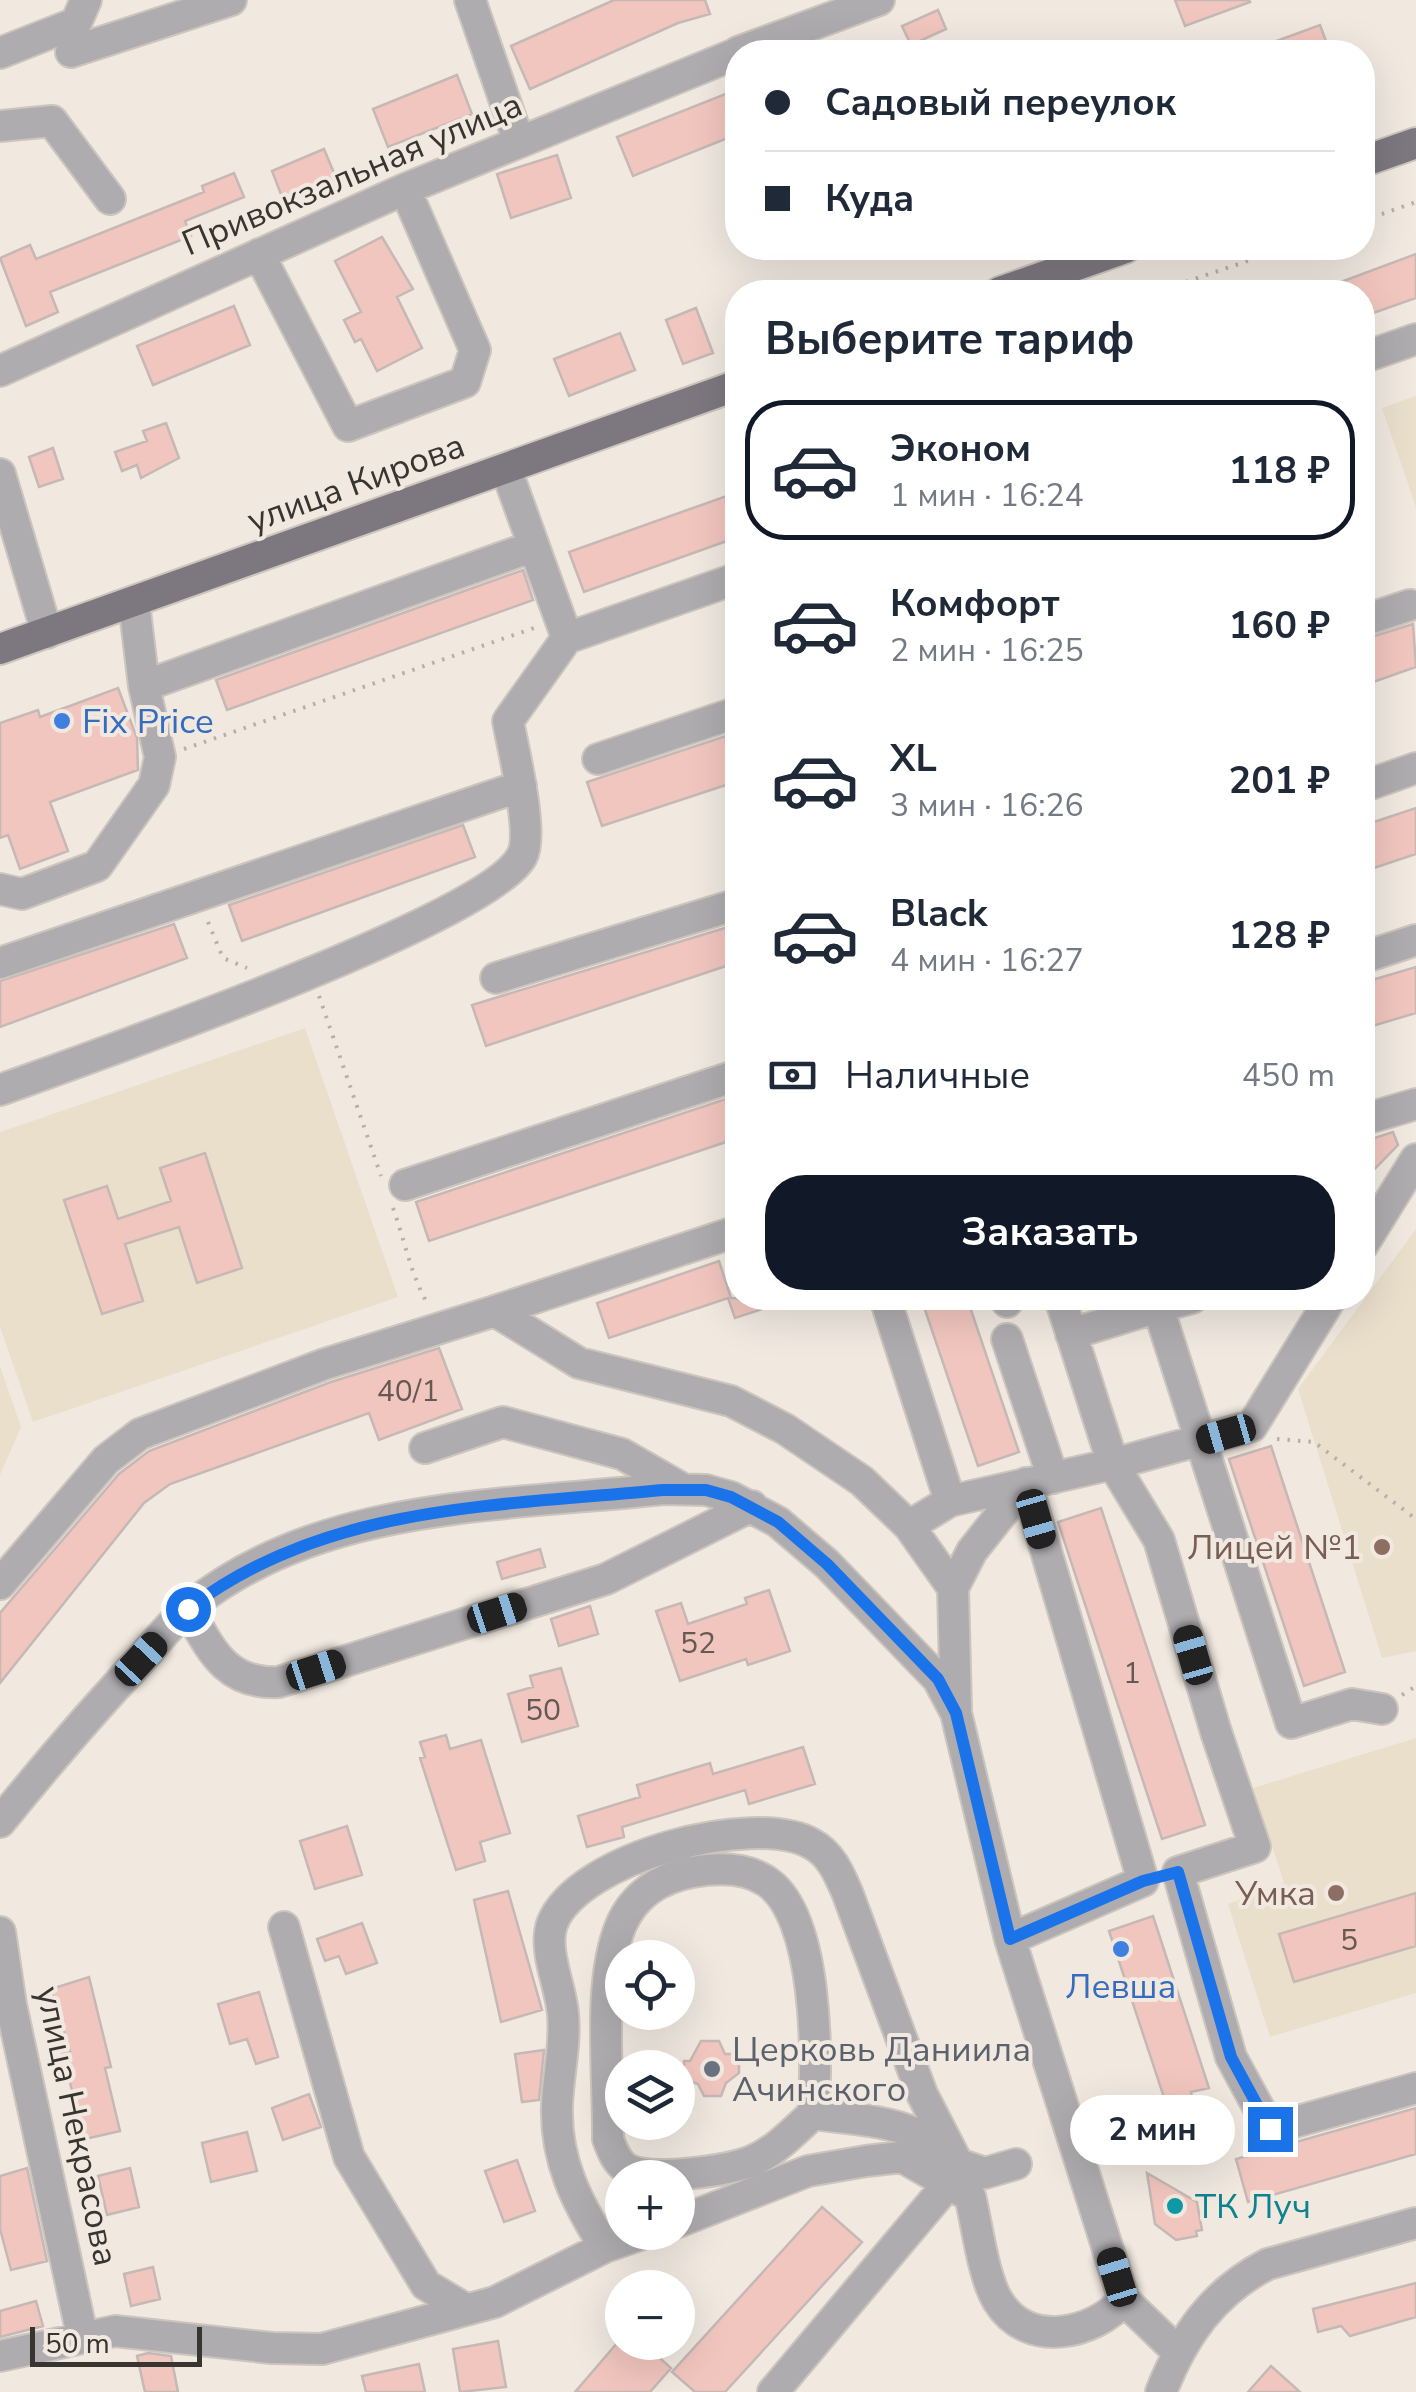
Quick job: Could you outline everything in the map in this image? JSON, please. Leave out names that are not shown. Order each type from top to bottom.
[{"type":"main road","points":[[1375,157],[1416,143]]},
{"type":"main road","points":[[1036,280],[1091,260]]},
{"type":"main road","name":"улица Кирова","points":[[0,649],[725,390]]},
{"type":"street","points":[[0,53],[76,23],[86,0]]},
{"type":"street","points":[[71,52],[231,0]]},
{"type":"street","name":"Привокзальная улица","points":[[773,40],[879,0]]},
{"type":"street","points":[[472,1],[520,142]]},
{"type":"street","name":"Привокзальная улица","points":[[1,369],[405,189],[725,58]]},
{"type":"street","points":[[0,126],[52,121],[110,199]]},
{"type":"street","points":[[259,254],[348,426],[465,382],[475,350],[405,189]]},
{"type":"street","points":[[1375,353],[1416,339]]},
{"type":"street","points":[[506,469],[564,628]]},
{"type":"street","points":[[2,487],[47,633]]},
{"type":"street","points":[[144,686],[534,546]]},
{"type":"street","points":[[0,1090],[298,978],[429,920],[511,874],[525,852],[521,786],[508,722],[564,628],[725,582]]},
{"type":"street","points":[[0,889],[22,894],[98,866],[154,785],[160,757],[144,686],[134,604]]},
{"type":"street","points":[[1375,617],[1410,605]]},
{"type":"street","points":[[598,759],[725,716]]},
{"type":"street","points":[[1375,782],[1416,768]]},
{"type":"street","points":[[0,963],[521,786]]},
{"type":"street","points":[[496,978],[725,908]]},
{"type":"street","points":[[1375,954],[1416,940]]},
{"type":"street","points":[[393,1189],[725,1079]]},
{"type":"street","points":[[1375,1116],[1416,1104]]},
{"type":"street","points":[[1375,1225],[1416,1159]]},
{"type":"street","points":[[0,1584],[106,1460],[140,1434],[445,1325],[725,1234]]},
{"type":"street","points":[[890,1310],[950,1501]]},
{"type":"street","points":[[1010,1939],[1143,1881],[1256,1848],[1216,1732],[1160,1540],[1113,1464],[1064,1310]]},
{"type":"street","points":[[1071,1334],[1148,1310]]},
{"type":"street","points":[[1159,1310],[1291,1723],[1352,1704],[1382,1709]]},
{"type":"street","points":[[908,1526],[950,1501],[1113,1464],[1252,1426],[1324,1310]]},
{"type":"street","points":[[495,1311],[579,1363],[731,1401],[786,1429],[862,1480],[908,1526],[953,1588]]},
{"type":"street","points":[[1006,1340],[1143,1881]]},
{"type":"street","points":[[426,1448],[503,1422],[622,1454],[682,1489]]},
{"type":"street","points":[[1040,1480],[972,1551],[953,1588],[956,1713],[1010,1939],[1124,2300],[1177,2351]]},
{"type":"street","points":[[0,1822],[72,1734],[188,1609],[251,1566],[304,1543],[385,1520],[682,1489],[706,1490],[752,1506],[827,1564],[919,1655],[956,1713]]},
{"type":"street","points":[[188,1609],[225,1669],[243,1680],[279,1682],[606,1579],[752,1506]]},
{"type":"street","points":[[0,2356],[82,2336],[145,2332],[272,2348],[322,2348],[528,2288],[605,2248],[576,2199],[560,2150],[557,2109],[564,2016],[550,1945],[552,1925],[584,1883],[614,1864],[664,1848],[755,1834],[794,1837],[814,1844],[833,1863],[958,2182],[996,2299],[1024,2324],[1044,2332],[1088,2328],[1108,2318],[1124,2300]]},
{"type":"street","points":[[814,2114],[813,2024],[800,1930],[786,1900],[766,1880],[735,1870],[692,1872],[657,1884],[639,1897],[622,1922],[610,1975],[608,2138],[614,2156],[628,2169],[654,2174],[721,2168],[771,2150],[814,2114],[883,2120],[928,2140],[958,2182]]},
{"type":"street","points":[[1178,1872],[1231,2057],[1270,2129],[1416,2088]]},
{"type":"street","points":[[284,1928],[349,2157],[426,2285],[464,2308]]},
{"type":"street","name":"улица Некрасова","points":[[0,1932],[11,2005],[82,2336]]},
{"type":"street","points":[[695,2216],[841,2163],[902,2158],[958,2182]]},
{"type":"street","points":[[774,2392],[958,2182],[1016,2164]]},
{"type":"street","points":[[1161,2392],[1177,2351],[1206,2312],[1246,2276],[1268,2264],[1416,2223]]},
{"type":"path","points":[[1375,216],[1416,202]]},
{"type":"path","points":[[1191,280],[1251,260]]},
{"type":"path","points":[[160,757],[564,628]]},
{"type":"path","points":[[196,894],[223,958],[298,978],[393,1189],[417,1286],[445,1325]]},
{"type":"path","points":[[1252,1426],[1282,1442],[1314,1442],[1416,1518]]},
{"type":"shaded area","points":[[1416,396],[1416,507],[1382,408]]},
{"type":"shaded area","points":[[305,1028],[398,1297],[33,1422],[0,1327],[0,1132]]},
{"type":"shaded area","name":"Лицей №1","points":[[1416,1229],[1416,1651],[1382,1658],[1298,1389],[1356,1310],[1375,1310],[1375,1285]]},
{"type":"shaded area","points":[[0,1366],[21,1427],[0,1475]]},
{"type":"shaded area","name":"Умка","points":[[1416,1738],[1416,1993],[1270,2037],[1228,1904],[1284,1883],[1253,1788]]},
{"type":"building","points":[[614,0],[705,0],[710,14],[678,23],[530,89],[511,46]]},
{"type":"building","points":[[1175,0],[1249,0],[1250,2],[1185,26]]},
{"type":"building","points":[[938,10],[946,29],[922,40],[909,40],[902,26]]},
{"type":"building","points":[[1320,25],[1326,40],[1279,40]]},
{"type":"building","points":[[457,75],[472,114],[388,147],[373,109]]},
{"type":"building","points":[[725,94],[725,139],[633,176],[617,137]]},
{"type":"building","points":[[324,149],[337,180],[284,202],[272,171]]},
{"type":"building","points":[[557,155],[571,198],[511,218],[497,174]]},
{"type":"building","points":[[234,173],[244,197],[185,221],[191,236],[50,292],[58,312],[26,326],[0,258],[30,245],[36,259],[204,192],[202,186]]},
{"type":"building","points":[[382,237],[413,289],[397,297],[422,348],[377,371],[361,339],[355,342],[344,320],[361,312],[335,261]]},
{"type":"building","points":[[1416,254],[1416,298],[1375,312],[1375,280],[1346,280]]},
{"type":"building","points":[[234,306],[250,345],[153,385],[137,346]]},
{"type":"building","points":[[696,308],[713,353],[683,364],[666,320]]},
{"type":"building","points":[[620,333],[635,370],[569,396],[554,359]]},
{"type":"building","points":[[166,423],[179,458],[141,478],[137,465],[122,471],[115,452],[147,441],[143,431]]},
{"type":"building","points":[[53,448],[63,479],[39,487],[29,457]]},
{"type":"building","points":[[725,497],[725,542],[584,592],[569,552]]},
{"type":"building","points":[[523,570],[533,600],[227,710],[216,680]]},
{"type":"building","points":[[1413,624],[1416,667],[1375,681],[1375,636]]},
{"type":"building","points":[[118,688],[137,738],[138,770],[50,802],[68,851],[20,869],[8,835],[0,838],[0,723],[38,710],[40,717]]},
{"type":"building","points":[[725,736],[725,785],[602,826],[587,782]]},
{"type":"building","points":[[1416,808],[1416,854],[1375,868],[1375,822]]},
{"type":"building","points":[[463,825],[475,857],[242,941],[229,905]]},
{"type":"building","points":[[174,924],[187,958],[0,1027],[0,981]]},
{"type":"building","points":[[725,928],[725,966],[486,1046],[472,1005]]},
{"type":"building","points":[[1416,967],[1416,1013],[1375,1025],[1375,979]]},
{"type":"building","points":[[725,1099],[725,1142],[429,1241],[416,1202]]},
{"type":"building","points":[[1393,1132],[1398,1145],[1375,1169],[1375,1138]]},
{"type":"building","points":[[205,1153],[242,1268],[197,1283],[179,1227],[125,1244],[143,1301],[102,1314],[64,1200],[107,1186],[118,1219],[171,1201],[160,1168]]},
{"type":"building","points":[[719,1261],[725,1280],[725,1299],[609,1338],[597,1303]]},
{"type":"building","points":[[732,1310],[759,1310],[735,1318]]},
{"type":"building","points":[[925,1310],[971,1310],[1019,1452],[978,1466]]},
{"type":"building","points":[[439,1348],[462,1409],[379,1440],[369,1413],[170,1484],[144,1503],[0,1683],[0,1613],[119,1474],[149,1451],[331,1382]]},
{"type":"building","points":[[1271,1446],[1345,1672],[1304,1686],[1229,1459]]},
{"type":"building","points":[[1101,1508],[1205,1825],[1162,1839],[1058,1522]]},
{"type":"building","points":[[540,1549],[545,1567],[502,1579],[497,1562]]},
{"type":"building","points":[[769,1590],[790,1651],[748,1665],[746,1659],[680,1681],[656,1611],[681,1603],[688,1624],[747,1604],[745,1598]]},
{"type":"building","points":[[590,1606],[598,1634],[559,1646],[551,1619]]},
{"type":"building","points":[[561,1668],[578,1726],[522,1742],[508,1694],[533,1687],[530,1676]]},
{"type":"building","points":[[446,1735],[450,1749],[481,1740],[510,1833],[480,1842],[485,1861],[456,1870],[420,1758],[425,1757],[420,1742]]},
{"type":"building","points":[[803,1747],[815,1784],[749,1804],[745,1790],[622,1827],[624,1837],[587,1847],[578,1816],[640,1797],[637,1785],[710,1763],[713,1774]]},
{"type":"building","points":[[347,1826],[362,1875],[315,1889],[300,1841]]},
{"type":"building","points":[[508,1891],[542,2010],[501,2022],[474,1900]]},
{"type":"building","points":[[1416,1893],[1416,1946],[1294,1982],[1279,1934]]},
{"type":"building","points":[[1153,1916],[1209,2088],[1191,2092],[1202,2148],[1183,2155],[1109,1931]]},
{"type":"building","points":[[362,1923],[377,1963],[346,1974],[339,1956],[325,1961],[317,1939]]},
{"type":"building","points":[[89,1977],[111,2067],[105,2068],[120,2131],[85,2139],[62,2053],[70,2051],[51,1989]]},
{"type":"building","points":[[259,1992],[278,2057],[256,2064],[247,2039],[230,2044],[218,2004]]},
{"type":"building","name":"Церковь Даниила Ачинского","points":[[701,2041],[719,2041],[725,2054],[733,2054],[739,2063],[739,2073],[726,2083],[721,2096],[704,2096],[695,2083],[695,2052]]},
{"type":"building","points":[[544,2050],[539,2100],[522,2102],[515,2054]]},
{"type":"building","points":[[309,2094],[321,2127],[283,2140],[272,2108]]},
{"type":"building","points":[[1416,2108],[1416,2154],[1248,2202],[1236,2159]]},
{"type":"building","points":[[247,2132],[257,2171],[211,2182],[202,2143]]},
{"type":"building","points":[[517,2160],[535,2211],[504,2222],[485,2171]]},
{"type":"building","points":[[27,2168],[47,2261],[11,2270],[0,2229],[0,2176]]},
{"type":"building","points":[[130,2168],[139,2207],[107,2215],[98,2176]]},
{"type":"building","name":"ТК Луч","points":[[1147,2173],[1197,2202],[1202,2230],[1196,2231],[1197,2236],[1176,2240],[1155,2224]]},
{"type":"building","points":[[822,2207],[862,2242],[725,2392],[695,2392],[672,2372],[683,2360],[695,2360],[695,2347]]},
{"type":"building","points":[[153,2267],[160,2299],[131,2306],[124,2274]]},
{"type":"building","points":[[1416,2283],[1416,2317],[1350,2336],[1341,2326],[1318,2332],[1313,2309]]},
{"type":"building","points":[[36,2301],[43,2326],[0,2337],[0,2311]]},
{"type":"building","points":[[498,2341],[506,2387],[460,2392],[453,2349]]},
{"type":"building","points":[[137,2356],[171,2356],[178,2392],[145,2392]]},
{"type":"building","points":[[605,2357],[662,2360],[671,2368],[650,2392],[575,2392]]},
{"type":"building","points":[[419,2364],[425,2392],[366,2392],[362,2376]]},
{"type":"building","points":[[1271,2366],[1300,2392],[1248,2392]]},
{"type":"place","name":"Fix Price","points":[[62,721]]},
{"type":"place","name":"Лицей №1","points":[[1382,1547]]},
{"type":"place","name":"Умка","points":[[1336,1893]]},
{"type":"place","name":"Левша","points":[[1121,1949]]},
{"type":"place","name":"Церковь Даниила Ачинского","points":[[712,2069]]},
{"type":"place","name":"ТК Луч","points":[[1175,2206]]},
{"type":"route","points":[[188,1609],[251,1566],[304,1543],[385,1520],[682,1489],[706,1490],[752,1506],[778,1522],[827,1564],[938,1679],[956,1713],[1010,1939],[1143,1881],[1178,1872],[1231,2057],[1270,2129]]}]
